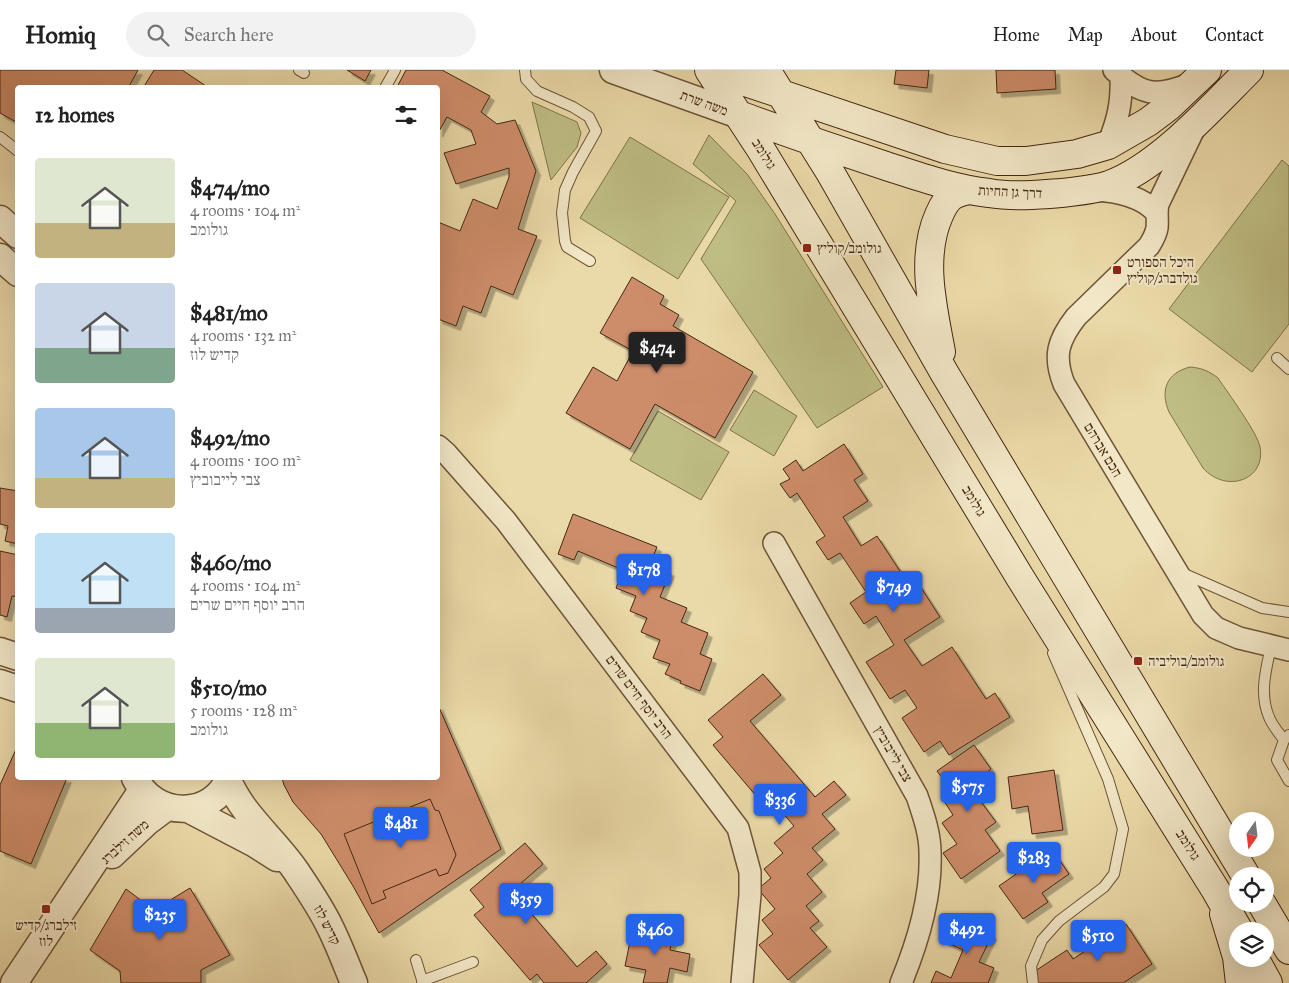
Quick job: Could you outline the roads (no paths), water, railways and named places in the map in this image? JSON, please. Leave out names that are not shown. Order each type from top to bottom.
[{"type":"main road","name":"גולומב","points":[[709,70],[1234,922]]},
{"type":"main road","points":[[709,70],[945,149],[997,161],[1051,159],[1108,145],[1148,122],[1168,107],[1200,76]]},
{"type":"main road","points":[[766,70],[830,172],[945,374],[1241,867]]},
{"type":"main road","name":"דרך גן החיות","points":[[739,116],[933,181],[970,190],[1007,195],[1038,195],[1088,190],[1110,184],[1131,174],[1155,159],[1197,122],[1249,70]]},
{"type":"main road","points":[[945,374],[930,281],[931,240],[937,219],[950,197],[959,192],[970,190]]},
{"type":"main road","points":[[1215,889],[1230,928],[1237,957],[1240,983]]},
{"type":"main road","points":[[1274,906],[1289,919]]},
{"type":"main road","points":[[1267,912],[1289,950]]},
{"type":"main road","points":[[1259,967],[1268,983]]},
{"type":"street","name":"משה שרת","points":[[613,70],[739,116]]},
{"type":"street","points":[[1118,73],[1130,84],[1143,91],[1155,92],[1173,91],[1200,76]]},
{"type":"street","points":[[1108,145],[1116,126],[1122,100],[1118,73]]},
{"type":"street","name":"חכם אברהם","points":[[1197,122],[1158,204],[1156,212],[1157,228],[1149,246],[1066,329],[1058,354],[1058,369],[1064,384],[1203,615],[1216,628],[1238,638],[1280,648]]},
{"type":"street","points":[[1088,190],[1105,191],[1146,202],[1156,212]]},
{"type":"street","points":[[0,219],[15,233]]},
{"type":"street","points":[[0,258],[15,271]]},
{"type":"street","name":"הרב יוסף חיים שרים","points":[[440,448],[506,521],[738,828],[750,872],[750,895],[742,983]]},
{"type":"street","name":"צבי לייבוביץ","points":[[774,543],[918,796],[925,821],[930,851],[929,881],[924,915],[901,983]]},
{"type":"street","points":[[0,651],[15,656]]},
{"type":"street","points":[[0,684],[15,688]]},
{"type":"street","name":"משה זילברג","points":[[84,877],[103,864],[147,822],[177,808],[211,801],[222,790],[227,780]]},
{"type":"street","name":"קדיש לוז","points":[[228,780],[234,795],[244,809],[296,870],[330,925],[354,983]]},
{"type":"street","name":"משה זילברג","points":[[14,983],[84,877],[139,784]]},
{"type":"street","name":"קדיש לוז","points":[[139,784],[154,801],[177,808],[255,844],[296,870]]},
{"type":"lane","points":[[387,85],[395,70]]},
{"type":"lane","points":[[525,70],[526,79],[537,92],[573,107],[589,117],[596,131],[565,190],[562,213],[567,247],[590,261]]},
{"type":"lane","points":[[0,137],[15,149]]},
{"type":"lane","points":[[1277,358],[1289,369]]},
{"type":"lane","points":[[1175,570],[1262,608],[1289,612]]},
{"type":"lane","points":[[1021,579],[1108,778],[1123,829],[1114,874],[1104,887],[1059,921],[1042,940],[1031,966],[1033,983]]},
{"type":"lane","points":[[1280,648],[1263,686],[1264,703],[1270,719],[1287,738],[1277,760],[1289,781]]},
{"type":"lane","points":[[416,960],[423,982],[473,962]]},
{"type":"place","name":"גולומב/קוליץ","points":[[807,248]]},
{"type":"place","name":"היכל הספורט גולדברג/קוליץ","points":[[1117,270]]},
{"type":"place","name":"גולומב/בוליביה","points":[[1138,661]]},
{"type":"place","name":"זילברג/קדיש לוז","points":[[46,909]]}]
